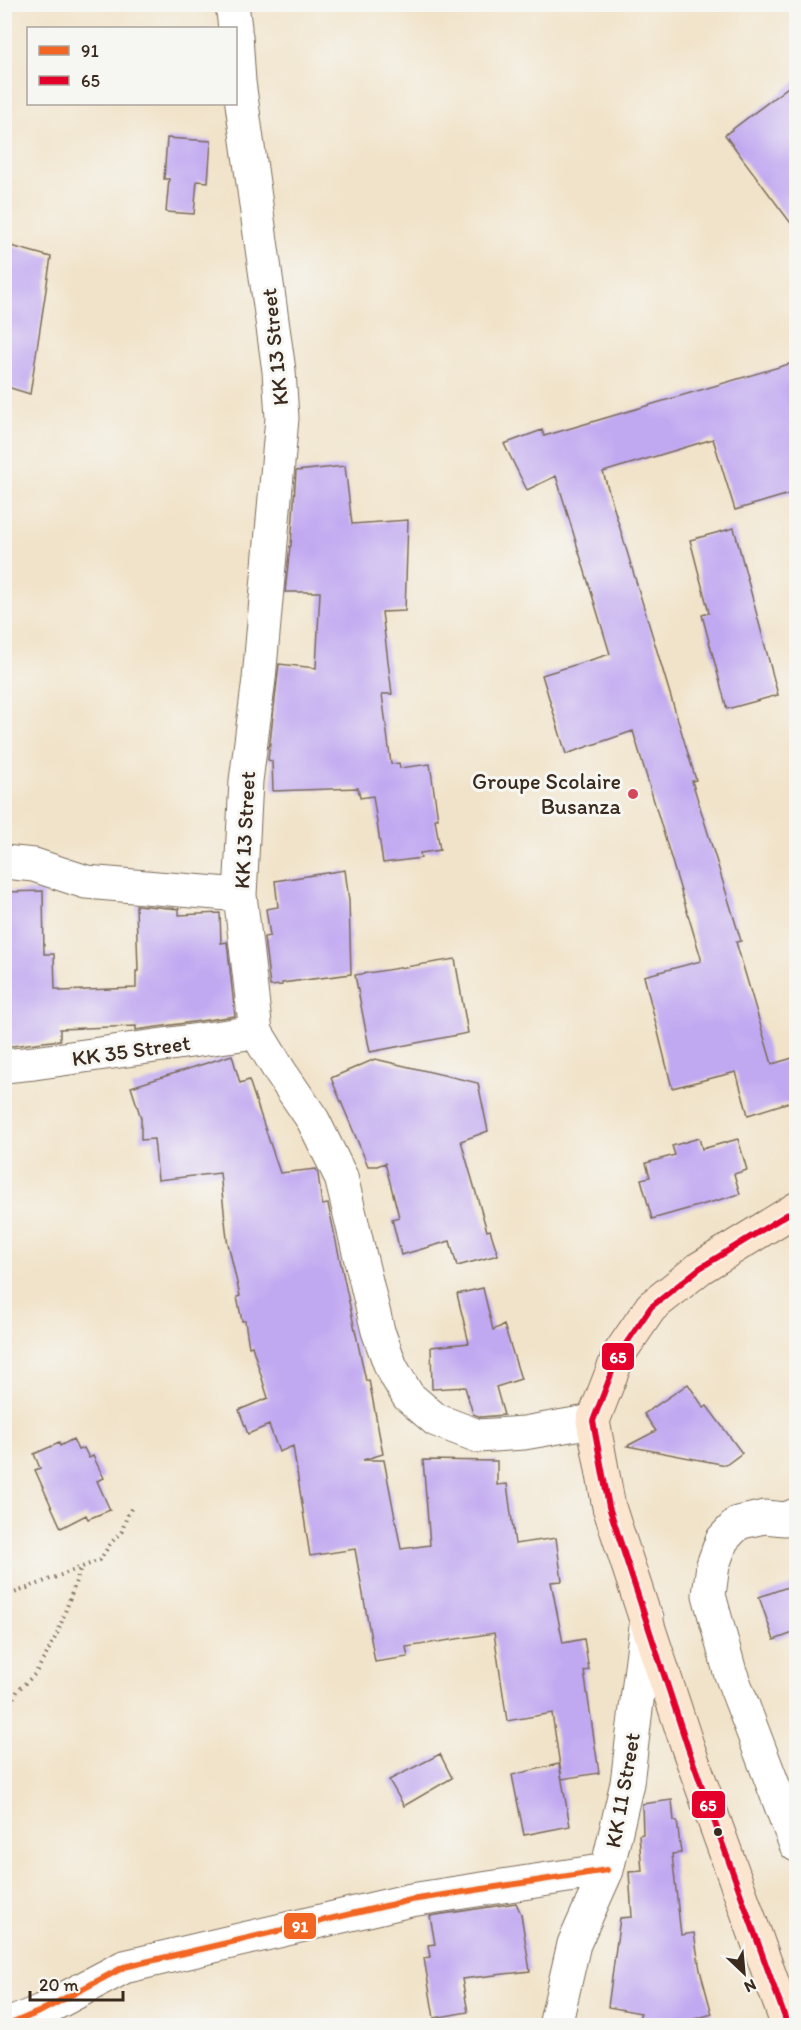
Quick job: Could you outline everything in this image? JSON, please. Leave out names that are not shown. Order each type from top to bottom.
[{"type":"main road","points":[[788,2025],[688,1748],[609,1507],[592,1421],[619,1354],[651,1307],[700,1269],[796,1209]]},
{"type":"street","points":[[232,4],[235,27]]},
{"type":"street","name":"KK 13 Street","points":[[237,51],[239,82],[279,371],[282,418],[259,679],[246,782],[240,895],[256,1032],[313,1120],[341,1178],[378,1331],[391,1368],[408,1396],[436,1420],[478,1436],[524,1433],[592,1421]]},
{"type":"street","points":[[4,862],[34,865],[86,882],[240,895]]},
{"type":"street","name":"KK 35 Street","points":[[4,1065],[34,1064],[256,1032]]},
{"type":"street","points":[[796,1515],[785,1520],[764,1518],[738,1523],[722,1540],[713,1565],[708,1595],[730,1672],[796,1845]]},
{"type":"street","name":"KK 11 Street","points":[[555,2025],[574,1944],[607,1870],[627,1782],[647,1618]]},
{"type":"street","points":[[6,2025],[41,2011],[124,1967],[411,1899],[607,1870]]},
{"type":"path","points":[[4,1597],[100,1560],[122,1531],[132,1507]]},
{"type":"path","points":[[4,1713],[18,1690],[35,1674],[46,1655],[58,1632],[80,1569]]},
{"type":"building","points":[[796,81],[796,230],[725,135]]},
{"type":"building","points":[[167,138],[211,141],[208,182],[197,181],[194,214],[166,212],[169,179],[164,179]]},
{"type":"building","points":[[4,244],[51,257],[30,394],[4,386]]},
{"type":"building","points":[[796,362],[796,492],[735,510],[713,439],[603,472],[696,780],[692,781],[741,941],[736,942],[772,1064],[796,1057],[796,1100],[748,1115],[736,1072],[672,1088],[644,976],[701,961],[701,958],[633,731],[566,754],[542,675],[610,654],[556,476],[527,490],[504,444],[542,430],[544,436]]},
{"type":"building","points":[[345,466],[352,524],[408,520],[405,611],[382,612],[392,694],[382,694],[391,764],[399,763],[400,768],[430,764],[440,850],[420,853],[421,858],[383,863],[373,796],[360,798],[358,788],[273,791],[272,761],[268,760],[279,664],[316,668],[320,592],[285,592],[291,546],[296,471]]},
{"type":"building","points":[[734,528],[778,695],[727,709],[702,615],[709,613],[690,540]]},
{"type":"building","points":[[345,870],[349,901],[351,974],[270,986],[264,937],[270,936],[266,909],[278,907],[275,881]]},
{"type":"building","points":[[43,891],[44,954],[54,954],[55,989],[60,989],[60,991],[136,988],[136,971],[138,971],[136,905],[179,909],[179,915],[220,913],[221,943],[227,942],[235,1016],[136,1030],[136,1026],[60,1029],[60,1040],[4,1047],[4,1015],[7,1015],[4,892]]},
{"type":"building","points":[[455,959],[468,1033],[370,1052],[355,975]]},
{"type":"building","points":[[232,1055],[240,1083],[249,1080],[280,1173],[316,1169],[318,1174],[322,1205],[328,1204],[366,1381],[369,1380],[383,1454],[363,1460],[384,1460],[401,1549],[430,1545],[423,1460],[497,1461],[497,1485],[507,1484],[515,1544],[556,1538],[562,1581],[551,1582],[563,1643],[584,1639],[589,1670],[584,1671],[599,1773],[562,1779],[552,1713],[507,1721],[494,1633],[406,1647],[408,1657],[375,1662],[355,1549],[310,1556],[293,1446],[279,1452],[269,1425],[248,1434],[239,1410],[268,1398],[252,1346],[249,1347],[245,1321],[242,1321],[237,1297],[240,1296],[227,1239],[220,1173],[158,1180],[154,1139],[141,1140],[141,1118],[131,1087]]},
{"type":"building","points":[[375,1059],[478,1083],[488,1131],[461,1141],[487,1231],[490,1230],[498,1255],[457,1266],[450,1241],[401,1255],[392,1219],[399,1217],[385,1163],[368,1166],[331,1078]]},
{"type":"building","points":[[699,1138],[702,1149],[738,1139],[747,1170],[734,1174],[740,1194],[652,1219],[641,1179],[650,1177],[646,1163],[675,1155],[672,1146]]},
{"type":"building","points":[[483,1288],[493,1330],[504,1325],[521,1379],[496,1387],[504,1415],[481,1417],[473,1414],[465,1387],[432,1389],[431,1347],[469,1343],[457,1294]]},
{"type":"building","points":[[688,1384],[704,1408],[707,1406],[742,1453],[726,1465],[627,1446],[656,1431],[644,1414]]},
{"type":"building","points":[[73,1439],[78,1450],[84,1448],[89,1458],[93,1456],[104,1478],[97,1481],[110,1510],[88,1519],[86,1515],[61,1528],[35,1470],[40,1468],[34,1454],[59,1443],[60,1446]]},
{"type":"building","points":[[796,1584],[796,1632],[774,1640],[759,1597]]},
{"type":"building","points":[[440,1754],[452,1778],[404,1806],[389,1780]]},
{"type":"building","points":[[559,1764],[570,1826],[524,1835],[512,1775]]},
{"type":"building","points":[[672,1800],[681,1853],[672,1854],[681,1935],[694,1933],[700,1970],[712,2014],[674,2025],[636,2025],[641,2013],[608,2007],[620,1918],[632,1917],[629,1872],[642,1871],[639,1835],[643,1834],[642,1804]]},
{"type":"building","points":[[516,1903],[521,1914],[530,1971],[462,1979],[468,2012],[434,2018],[424,1958],[430,1957],[428,1945],[435,1944],[430,1916]]},
{"type":"transit line","name":"65","points":[[788,2026],[688,1748],[609,1507],[593,1421],[619,1354],[651,1307],[700,1268],[796,1209]]},
{"type":"transit line","name":"91","points":[[6,2026],[41,2011],[124,1967],[411,1900],[607,1870]]},
{"type":"place","name":"Groupe Scolaire Busanza","points":[[633,794]]}]
